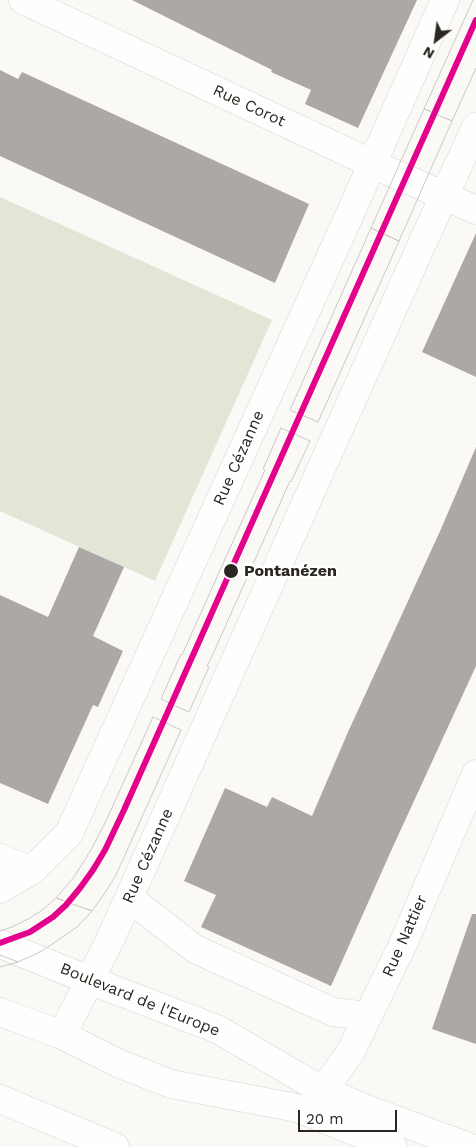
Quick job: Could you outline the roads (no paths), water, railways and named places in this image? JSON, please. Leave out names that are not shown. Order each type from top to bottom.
[{"type":"street","name":"Rue Corot","points":[[23,0],[372,164],[476,210]]},
{"type":"street","name":"Rue Cézanne","points":[[0,889],[31,871],[69,833],[445,0]]},
{"type":"street","name":"Rue Cézanne","points":[[62,1035],[110,940],[476,127]]},
{"type":"street","name":"Rue Nattier","points":[[320,1089],[333,1077],[352,1051],[403,944],[476,774]]},
{"type":"street","points":[[0,858],[31,871]]},
{"type":"street","points":[[129,898],[195,949],[332,1012],[368,1016]]},
{"type":"street","name":"Boulevard de l'Europe","points":[[0,944],[217,1029],[320,1089],[364,1108],[469,1147]]},
{"type":"street","points":[[0,1012],[62,1035],[120,1064],[171,1084],[297,1108],[392,1147]]},
{"type":"street","points":[[0,1099],[115,1147]]},
{"type":"tram line","points":[[430,111],[424,109],[473,0]]},
{"type":"tram line","points":[[446,118],[452,121],[476,68]]},
{"type":"tram line","points":[[399,241],[371,228],[290,410],[318,422],[399,241],[452,121],[424,109],[371,228],[399,241]]},
{"type":"tram line","points":[[281,428],[310,441],[290,481],[207,666],[209,667],[189,712],[161,699],[265,470],[263,469],[281,428]]},
{"type":"tram line","points":[[153,717],[181,730],[116,875],[92,911],[56,898],[74,877],[91,850],[153,717]]},
{"type":"tram line","points":[[0,931],[28,919],[56,898],[63,900]]},
{"type":"tram line","points":[[0,955],[18,962],[42,951],[77,927],[92,911],[87,909]]},
{"type":"tram line","points":[[0,967],[18,962],[16,961]]},
{"type":"place","name":"Pontanézen","points":[[231,571]]}]
